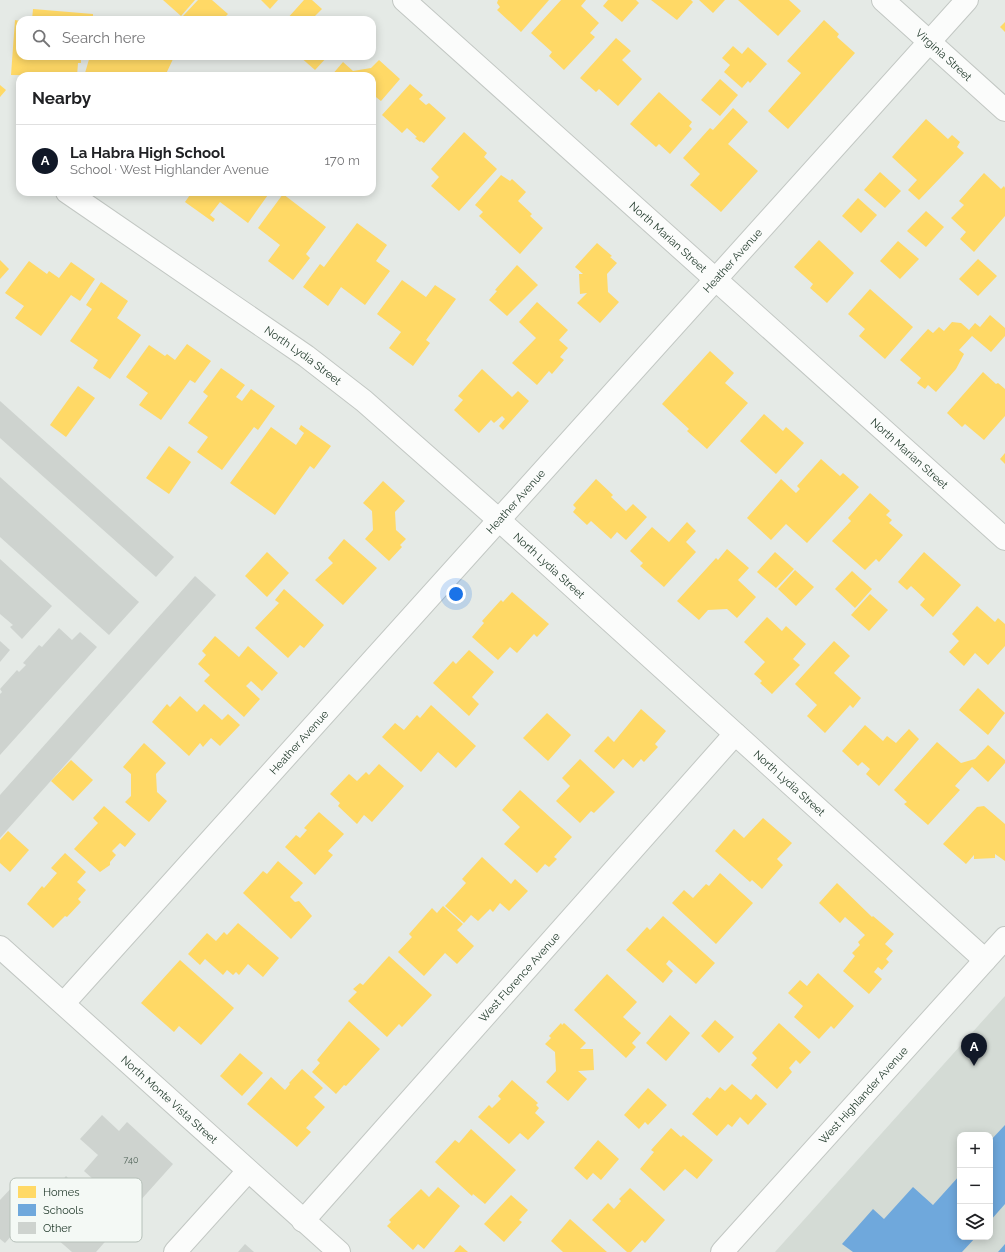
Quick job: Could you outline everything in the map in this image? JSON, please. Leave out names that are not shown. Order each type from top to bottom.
[{"type":"street","name":"North Marian Street","points":[[404,0],[1005,539]]},
{"type":"street","name":"Virginia Street","points":[[883,0],[1005,110]]},
{"type":"street","name":"Heather Avenue","points":[[64,1004],[968,0]]},
{"type":"street","name":"North Lydia Street","points":[[73,196],[306,356],[364,401],[499,520],[985,960]]},
{"type":"street","name":"West Florence Avenue","points":[[303,1221],[735,734]]},
{"type":"street","name":"West Highlander Avenue","points":[[722,1252],[1005,938]]},
{"type":"street","name":"North Monte Vista Street","points":[[0,947],[339,1252]]},
{"type":"street","points":[[175,1252],[248,1171]]},
{"type":"shaded area","points":[[1005,996],[1005,1252],[775,1252]]},
{"type":"building: Homes","points":[[163,0],[195,0],[181,16]]},
{"type":"building: Homes","points":[[198,0],[212,0],[228,14],[226,16],[183,16]]},
{"type":"building: Homes","points":[[261,0],[278,0],[270,9]]},
{"type":"building: Homes","points":[[304,0],[312,0],[322,9],[315,16],[290,16]]},
{"type":"building: Homes","points":[[498,0],[549,0],[521,32],[497,10],[500,7],[497,3]]},
{"type":"building: Homes","points":[[561,0],[586,0],[581,6],[599,23],[590,33],[595,37],[564,70],[549,56],[552,52],[531,33]]},
{"type":"building: Homes","points":[[608,0],[636,0],[639,3],[622,22],[603,6]]},
{"type":"building: Homes","points":[[651,0],[691,0],[693,2],[677,20]]},
{"type":"building: Homes","points":[[699,0],[725,0],[713,13]]},
{"type":"building: Homes","points":[[738,0],[789,0],[801,11],[778,36]]},
{"type":"building: Homes","points":[[33,9],[93,14],[93,16],[32,16]]},
{"type":"building: Homes","points":[[15,20],[16,60],[81,60],[81,63],[78,63],[77,72],[16,72],[16,75],[11,75]]},
{"type":"building: Homes","points":[[824,20],[839,34],[837,37],[855,53],[788,129],[768,111],[801,73],[787,61]]},
{"type":"building: Homes","points":[[1005,22],[1005,32],[1000,27]]},
{"type":"building: Homes","points":[[616,38],[631,51],[622,60],[642,79],[618,106],[599,89],[596,92],[580,78]]},
{"type":"building: Homes","points":[[733,46],[742,54],[748,47],[767,64],[750,83],[748,81],[742,88],[724,72],[730,65],[722,58]]},
{"type":"building: Homes","points":[[89,60],[173,60],[167,72],[85,72]]},
{"type":"building: Homes","points":[[304,60],[324,60],[315,70]]},
{"type":"building: Homes","points":[[379,60],[400,79],[381,101],[376,97],[376,72],[334,72],[343,62],[353,71],[371,68]]},
{"type":"building: Homes","points":[[720,79],[738,95],[720,116],[701,100]]},
{"type":"building: Homes","points":[[410,84],[423,95],[419,99],[426,105],[429,103],[446,118],[424,143],[415,138],[417,137],[407,128],[402,133],[382,115]]},
{"type":"building: Homes","points":[[0,85],[6,90],[0,97]]},
{"type":"building: Homes","points":[[659,92],[692,122],[689,126],[692,129],[670,154],[659,144],[656,147],[630,124]]},
{"type":"building: Homes","points":[[733,108],[748,122],[728,144],[758,171],[721,212],[690,185],[700,174],[683,158],[710,128],[713,130]]},
{"type":"building: Homes","points":[[926,119],[948,139],[952,135],[960,142],[957,147],[964,153],[919,200],[908,190],[917,180],[892,157]]},
{"type":"building: Homes","points":[[464,132],[487,153],[484,157],[497,169],[459,211],[431,186],[439,177],[431,169]]},
{"type":"building: Homes","points":[[880,172],[901,191],[885,208],[864,190]]},
{"type":"building: Homes","points":[[984,173],[1001,189],[1004,186],[1005,188],[1005,216],[974,252],[960,239],[966,232],[951,218],[964,205],[959,201]]},
{"type":"building: Homes","points":[[501,175],[510,181],[512,179],[526,192],[518,201],[532,214],[530,216],[543,228],[520,254],[479,216],[483,212],[475,205]]},
{"type":"building: Homes","points":[[189,196],[267,196],[248,223],[220,202],[210,215],[215,219],[213,222],[185,202]]},
{"type":"building: Homes","points":[[282,196],[286,196],[326,227],[306,254],[310,258],[293,280],[268,261],[280,245],[258,228]]},
{"type":"building: Homes","points":[[858,198],[877,215],[861,233],[842,216]]},
{"type":"building: Homes","points":[[926,211],[944,227],[926,247],[907,231]]},
{"type":"building: Homes","points":[[357,223],[387,245],[376,261],[390,271],[365,305],[341,287],[328,306],[303,287],[320,264],[324,267]]},
{"type":"building: Homes","points":[[819,240],[854,273],[827,303],[810,288],[813,284],[794,267]]},
{"type":"building: Homes","points":[[898,241],[919,259],[900,279],[880,261]]},
{"type":"building: Homes","points":[[597,243],[612,256],[610,257],[617,263],[607,274],[608,292],[619,302],[600,323],[577,303],[587,293],[580,294],[579,274],[583,274],[575,267]]},
{"type":"building: Homes","points":[[978,259],[997,276],[978,296],[959,279]]},
{"type":"building: Homes","points":[[0,260],[9,269],[0,279]]},
{"type":"building: Homes","points":[[29,261],[47,274],[49,271],[59,278],[71,262],[95,279],[80,301],[71,295],[41,336],[15,318],[24,306],[5,293]]},
{"type":"building: Homes","points":[[517,265],[538,285],[507,316],[489,300],[497,291],[495,290]]},
{"type":"building: Homes","points":[[402,280],[426,297],[435,285],[456,299],[426,340],[430,343],[413,366],[389,348],[401,332],[377,314]]},
{"type":"building: Homes","points":[[101,282],[128,301],[117,318],[141,335],[110,379],[93,368],[98,360],[70,341],[92,309],[86,305]]},
{"type":"building: Homes","points":[[870,289],[913,327],[885,359],[859,336],[865,329],[848,314]]},
{"type":"building: Homes","points":[[537,302],[568,330],[559,340],[568,348],[560,357],[564,360],[552,374],[549,371],[537,385],[512,363],[536,338],[519,322]]},
{"type":"building: Homes","points":[[990,315],[1005,328],[1005,336],[991,352],[972,336],[959,350],[964,354],[956,369],[936,392],[928,385],[925,389],[917,383],[921,378],[900,360],[928,329],[933,333],[939,327],[944,331],[952,322],[961,323],[969,330],[975,323],[980,327]]},
{"type":"building: Homes","points":[[187,344],[211,361],[195,383],[190,380],[161,420],[139,405],[148,393],[126,377],[149,345],[165,356],[167,354],[175,360]]},
{"type":"building: Homes","points":[[710,351],[734,373],[725,383],[748,403],[707,449],[687,431],[689,429],[662,404]]},
{"type":"building: Homes","points":[[221,368],[245,385],[236,397],[242,401],[251,389],[275,406],[258,430],[254,427],[222,470],[197,452],[208,437],[188,423],[208,396],[203,392]]},
{"type":"building: Homes","points":[[482,369],[512,397],[518,391],[529,401],[503,430],[499,426],[505,419],[502,416],[494,423],[491,420],[479,433],[454,410],[463,400],[458,396]]},
{"type":"building: Homes","points":[[983,372],[996,384],[998,383],[1005,389],[1005,416],[984,440],[965,424],[962,427],[947,413]]},
{"type":"building: Homes","points":[[78,386],[95,398],[66,437],[50,425]]},
{"type":"building: Homes","points":[[764,414],[783,431],[786,427],[804,443],[776,474],[740,441]]},
{"type":"building: Homes","points":[[301,425],[331,446],[314,469],[310,466],[275,515],[230,483],[271,427],[296,445],[304,433],[299,429]]},
{"type":"building: Homes","points":[[169,446],[191,462],[169,494],[146,478]]},
{"type":"building: Homes","points":[[1005,453],[1005,464],[1000,459]]},
{"type":"building: Homes","points":[[821,459],[840,476],[843,473],[859,487],[807,543],[786,524],[771,540],[747,518],[781,479],[796,493],[800,489],[797,486]]},
{"type":"building: Homes","points":[[596,479],[613,495],[611,497],[626,511],[633,504],[647,517],[626,540],[617,532],[611,539],[591,521],[587,525],[573,512],[576,508],[573,505]]},
{"type":"building: Homes","points":[[383,481],[405,501],[395,512],[396,530],[406,539],[400,545],[402,547],[389,561],[365,539],[373,530],[372,511],[363,503]]},
{"type":"building: Homes","points":[[870,493],[890,511],[886,515],[892,520],[889,523],[903,535],[879,562],[876,559],[865,570],[832,541],[851,521],[848,518]]},
{"type":"building: Homes","points":[[687,522],[696,531],[686,542],[696,552],[664,587],[640,566],[643,563],[630,551],[652,527],[669,542]]},
{"type":"building: Homes","points":[[344,539],[377,568],[343,605],[315,580],[333,563],[328,558]]},
{"type":"building: Homes","points":[[727,549],[749,568],[738,580],[756,597],[737,618],[727,609],[708,610],[699,620],[677,601],[716,558],[718,560]]},
{"type":"building: Homes","points":[[267,552],[289,573],[267,597],[245,576]]},
{"type":"building: Homes","points":[[775,552],[794,569],[776,588],[757,572]]},
{"type":"building: Homes","points":[[924,552],[961,585],[933,617],[920,605],[925,599],[911,586],[907,590],[898,582]]},
{"type":"building: Homes","points":[[795,570],[814,587],[796,606],[778,589]]},
{"type":"building: Homes","points":[[852,571],[872,589],[855,608],[835,589]]},
{"type":"building: Homes","points":[[284,589],[324,625],[304,648],[300,645],[288,658],[255,628],[279,603],[275,600]]},
{"type":"building: Homes","points":[[512,592],[549,624],[537,637],[534,634],[517,653],[510,647],[498,660],[472,637],[484,623],[482,621],[501,600],[503,602]]},
{"type":"building: Homes","points":[[870,594],[888,610],[869,631],[851,615]]},
{"type":"building: Homes","points":[[977,606],[995,622],[998,618],[1005,624],[1005,646],[988,665],[975,653],[964,666],[949,652],[959,641],[952,634]]},
{"type":"building: Homes","points":[[767,617],[782,631],[786,626],[806,644],[793,659],[800,665],[772,694],[760,683],[762,681],[754,674],[765,662],[744,642]]},
{"type":"building: Homes","points":[[215,636],[239,657],[248,646],[278,673],[262,691],[251,681],[246,686],[260,699],[244,717],[204,681],[210,675],[198,664],[206,655],[202,651]]},
{"type":"building: Homes","points":[[834,641],[850,656],[834,673],[861,698],[853,708],[850,705],[825,733],[807,716],[817,705],[795,684]]},
{"type":"building: Homes","points":[[469,650],[494,672],[472,697],[479,704],[469,716],[433,683],[453,661],[456,664]]},
{"type":"building: Homes","points":[[978,688],[1005,713],[988,735],[959,710]]},
{"type":"building: Homes","points":[[180,696],[197,712],[204,704],[222,720],[228,714],[240,725],[220,746],[211,738],[203,747],[200,743],[189,756],[152,722],[167,704],[170,707]]},
{"type":"building: Homes","points":[[431,705],[476,746],[456,768],[438,752],[421,772],[382,737],[395,723],[404,730],[417,715],[420,718]]},
{"type":"building: Homes","points":[[641,709],[666,731],[655,744],[658,747],[644,762],[641,759],[633,768],[623,759],[614,769],[594,751],[608,736],[614,742]]},
{"type":"building: Homes","points":[[547,713],[571,735],[548,761],[523,738]]},
{"type":"building: Homes","points":[[865,725],[883,741],[887,736],[896,743],[909,729],[919,739],[879,786],[866,774],[870,769],[862,762],[858,766],[842,751]]},
{"type":"building: Homes","points":[[937,742],[961,763],[975,759],[988,745],[1005,760],[1005,763],[988,782],[972,767],[955,786],[960,790],[928,825],[904,804],[907,802],[894,790]]},
{"type":"building: Homes","points":[[144,743],[166,763],[156,774],[157,792],[167,801],[149,822],[125,802],[131,796],[131,774],[123,767]]},
{"type":"building: Homes","points":[[580,759],[615,792],[594,813],[591,811],[580,823],[556,801],[570,786],[562,778]]},
{"type":"building: Homes","points":[[71,760],[93,780],[73,801],[51,781]]},
{"type":"building: Homes","points":[[379,764],[404,786],[372,822],[364,815],[357,824],[338,806],[340,803],[330,794],[349,774],[357,781],[366,772],[369,775]]},
{"type":"building: Homes","points":[[520,790],[572,837],[554,857],[557,859],[549,867],[545,864],[537,873],[504,844],[520,827],[502,810]]},
{"type":"building: Homes","points":[[104,806],[136,834],[125,847],[120,843],[112,851],[116,855],[110,862],[110,865],[100,872],[74,849],[98,823],[93,818]]},
{"type":"building: Homes","points":[[984,806],[1005,824],[1005,861],[995,854],[995,858],[974,859],[974,855],[966,864],[943,844],[977,807]]},
{"type":"building: Homes","points":[[319,812],[344,834],[328,851],[333,855],[315,875],[285,847],[296,835],[300,838],[307,830],[304,828]]},
{"type":"building: Homes","points":[[763,818],[792,843],[777,859],[783,865],[762,889],[752,880],[750,882],[715,851],[734,829],[744,838]]},
{"type":"building: Homes","points":[[8,831],[29,850],[10,872],[0,863],[0,840]]},
{"type":"building: Homes","points":[[65,853],[86,872],[77,882],[86,890],[78,899],[81,902],[67,917],[65,916],[53,928],[27,904],[42,886],[44,888],[57,873],[51,868]]},
{"type":"building: Homes","points":[[482,857],[511,884],[515,879],[528,891],[509,911],[500,903],[493,912],[490,909],[478,921],[471,915],[464,923],[445,906],[466,883],[462,879]]},
{"type":"building: Homes","points":[[278,861],[303,883],[290,897],[295,902],[299,901],[312,916],[291,939],[243,893],[263,871],[267,874]]},
{"type":"building: Homes","points":[[720,873],[753,903],[716,944],[672,903],[684,890],[693,898],[706,884],[709,886]]},
{"type":"building: Homes","points":[[837,883],[872,917],[873,916],[894,934],[885,944],[893,951],[886,959],[889,962],[882,970],[878,967],[874,972],[882,979],[869,994],[843,971],[855,956],[852,953],[860,945],[858,942],[865,935],[845,917],[840,923],[819,903]]},
{"type":"building: Homes","points":[[443,906],[463,924],[457,930],[474,946],[457,964],[445,953],[424,976],[398,952],[412,937],[409,934],[432,908],[437,913]]},
{"type":"building: Homes","points":[[663,916],[715,963],[696,984],[669,960],[666,964],[673,971],[663,983],[626,950],[647,927],[650,930]]},
{"type":"building: Homes","points":[[238,923],[279,958],[263,977],[248,964],[239,975],[236,972],[233,975],[227,970],[223,975],[205,959],[200,965],[188,954],[207,933],[216,941],[224,932],[227,935]]},
{"type":"building: Homes","points":[[389,956],[432,995],[402,1027],[399,1024],[387,1037],[348,1001],[357,992],[353,989],[360,983],[363,985]]},
{"type":"building: Homes","points":[[180,960],[234,1008],[201,1045],[179,1026],[174,1032],[141,1003]]},
{"type":"building: Homes","points":[[818,973],[854,1006],[834,1029],[831,1026],[819,1039],[794,1017],[803,1006],[788,993],[800,980],[807,986]]},
{"type":"building: Homes","points":[[607,974],[637,1002],[623,1017],[641,1033],[632,1043],[636,1047],[626,1058],[574,1010]]},
{"type":"building: Homes","points":[[670,1015],[690,1033],[666,1061],[646,1043]]},
{"type":"building: Homes","points":[[715,1020],[734,1037],[719,1053],[701,1036]]},
{"type":"building: Homes","points":[[349,1021],[380,1049],[346,1086],[344,1085],[336,1094],[312,1072],[320,1063],[317,1060]]},
{"type":"building: Homes","points":[[561,1023],[562,1025],[564,1023],[586,1043],[580,1049],[593,1049],[594,1070],[578,1071],[587,1079],[568,1101],[546,1082],[556,1071],[555,1052],[545,1044],[551,1038],[549,1036]]},
{"type":"building: Homes","points":[[779,1023],[811,1052],[800,1064],[796,1060],[789,1068],[792,1072],[777,1089],[751,1065],[757,1058],[752,1053]]},
{"type":"building: Homes","points":[[240,1053],[263,1073],[242,1096],[220,1076]]},
{"type":"building: Homes","points":[[302,1069],[323,1088],[314,1097],[325,1107],[306,1128],[311,1132],[297,1147],[247,1104],[271,1077],[285,1090],[290,1084],[289,1083]]},
{"type":"building: Homes","points":[[512,1080],[538,1103],[536,1105],[539,1108],[535,1113],[545,1122],[528,1140],[520,1133],[509,1144],[478,1117],[489,1105],[492,1108],[501,1099],[498,1096]]},
{"type":"building: Homes","points":[[732,1084],[751,1100],[756,1094],[767,1104],[748,1125],[740,1117],[732,1127],[728,1124],[717,1136],[692,1114],[707,1097],[710,1099],[720,1087],[725,1091]]},
{"type":"building: Homes","points":[[648,1088],[667,1105],[648,1125],[645,1122],[639,1129],[624,1115]]},
{"type":"building: Homes","points":[[671,1128],[681,1137],[683,1135],[713,1160],[697,1179],[685,1169],[664,1191],[640,1169],[654,1152],[651,1150]]},
{"type":"building: Homes","points":[[471,1129],[516,1170],[485,1204],[473,1194],[472,1196],[435,1162],[455,1140],[459,1143]]},
{"type":"building: Homes","points":[[598,1140],[619,1159],[601,1180],[593,1173],[587,1180],[574,1168]]},
{"type":"building: Homes","points":[[438,1187],[460,1206],[424,1249],[418,1244],[413,1250],[387,1226],[391,1222],[389,1220],[421,1189],[429,1197]]},
{"type":"building: Homes","points":[[630,1188],[665,1220],[645,1243],[642,1240],[631,1252],[627,1252],[592,1220],[608,1203],[614,1209],[621,1201],[619,1199]]},
{"type":"building: Homes","points":[[511,1195],[528,1210],[519,1220],[522,1222],[504,1242],[484,1224]]},
{"type":"building: Homes","points":[[570,1219],[607,1252],[563,1252],[551,1241]]},
{"type":"building: Homes","points":[[460,1245],[468,1252],[454,1252]]},
{"type":"building: Schools","points":[[1005,1125],[1005,1204],[993,1218],[993,1168],[993,1138]]},
{"type":"building: Schools","points":[[957,1178],[957,1240],[973,1240],[962,1252],[853,1252],[842,1244],[873,1209],[884,1219],[913,1187],[933,1205]]},
{"type":"building: Schools","points":[[1005,1244],[1005,1252],[998,1252]]},
{"type":"building: Other","points":[[0,401],[174,557],[156,577],[0,438]]},
{"type":"building: Other","points":[[0,477],[139,602],[109,635],[0,537]]},
{"type":"building: Other","points":[[0,559],[52,606],[22,639],[10,627],[13,625],[0,614]]},
{"type":"building: Other","points":[[195,576],[216,595],[0,838],[0,795]]},
{"type":"building: Other","points":[[59,628],[72,640],[80,632],[97,647],[0,755],[0,694],[2,692],[0,689],[17,670],[19,672],[26,665],[23,663],[39,645],[42,647]]},
{"type":"building: Other","points":[[0,641],[10,650],[0,662]]},
{"type":"building: Other","points":[[102,1115],[119,1131],[127,1122],[173,1164],[142,1199],[142,1178],[92,1178],[84,1171],[98,1155],[80,1139]]},
{"type":"building: Other","points":[[10,1189],[10,1237],[5,1243],[0,1239],[0,1200]]},
{"type":"building: Other","points":[[60,1242],[105,1242],[96,1252],[72,1252]]},
{"type":"building: Other","points":[[245,1244],[254,1252],[238,1252]]},
{"type":"place","name":"La Habra High School","points":[[974,1066]]}]
